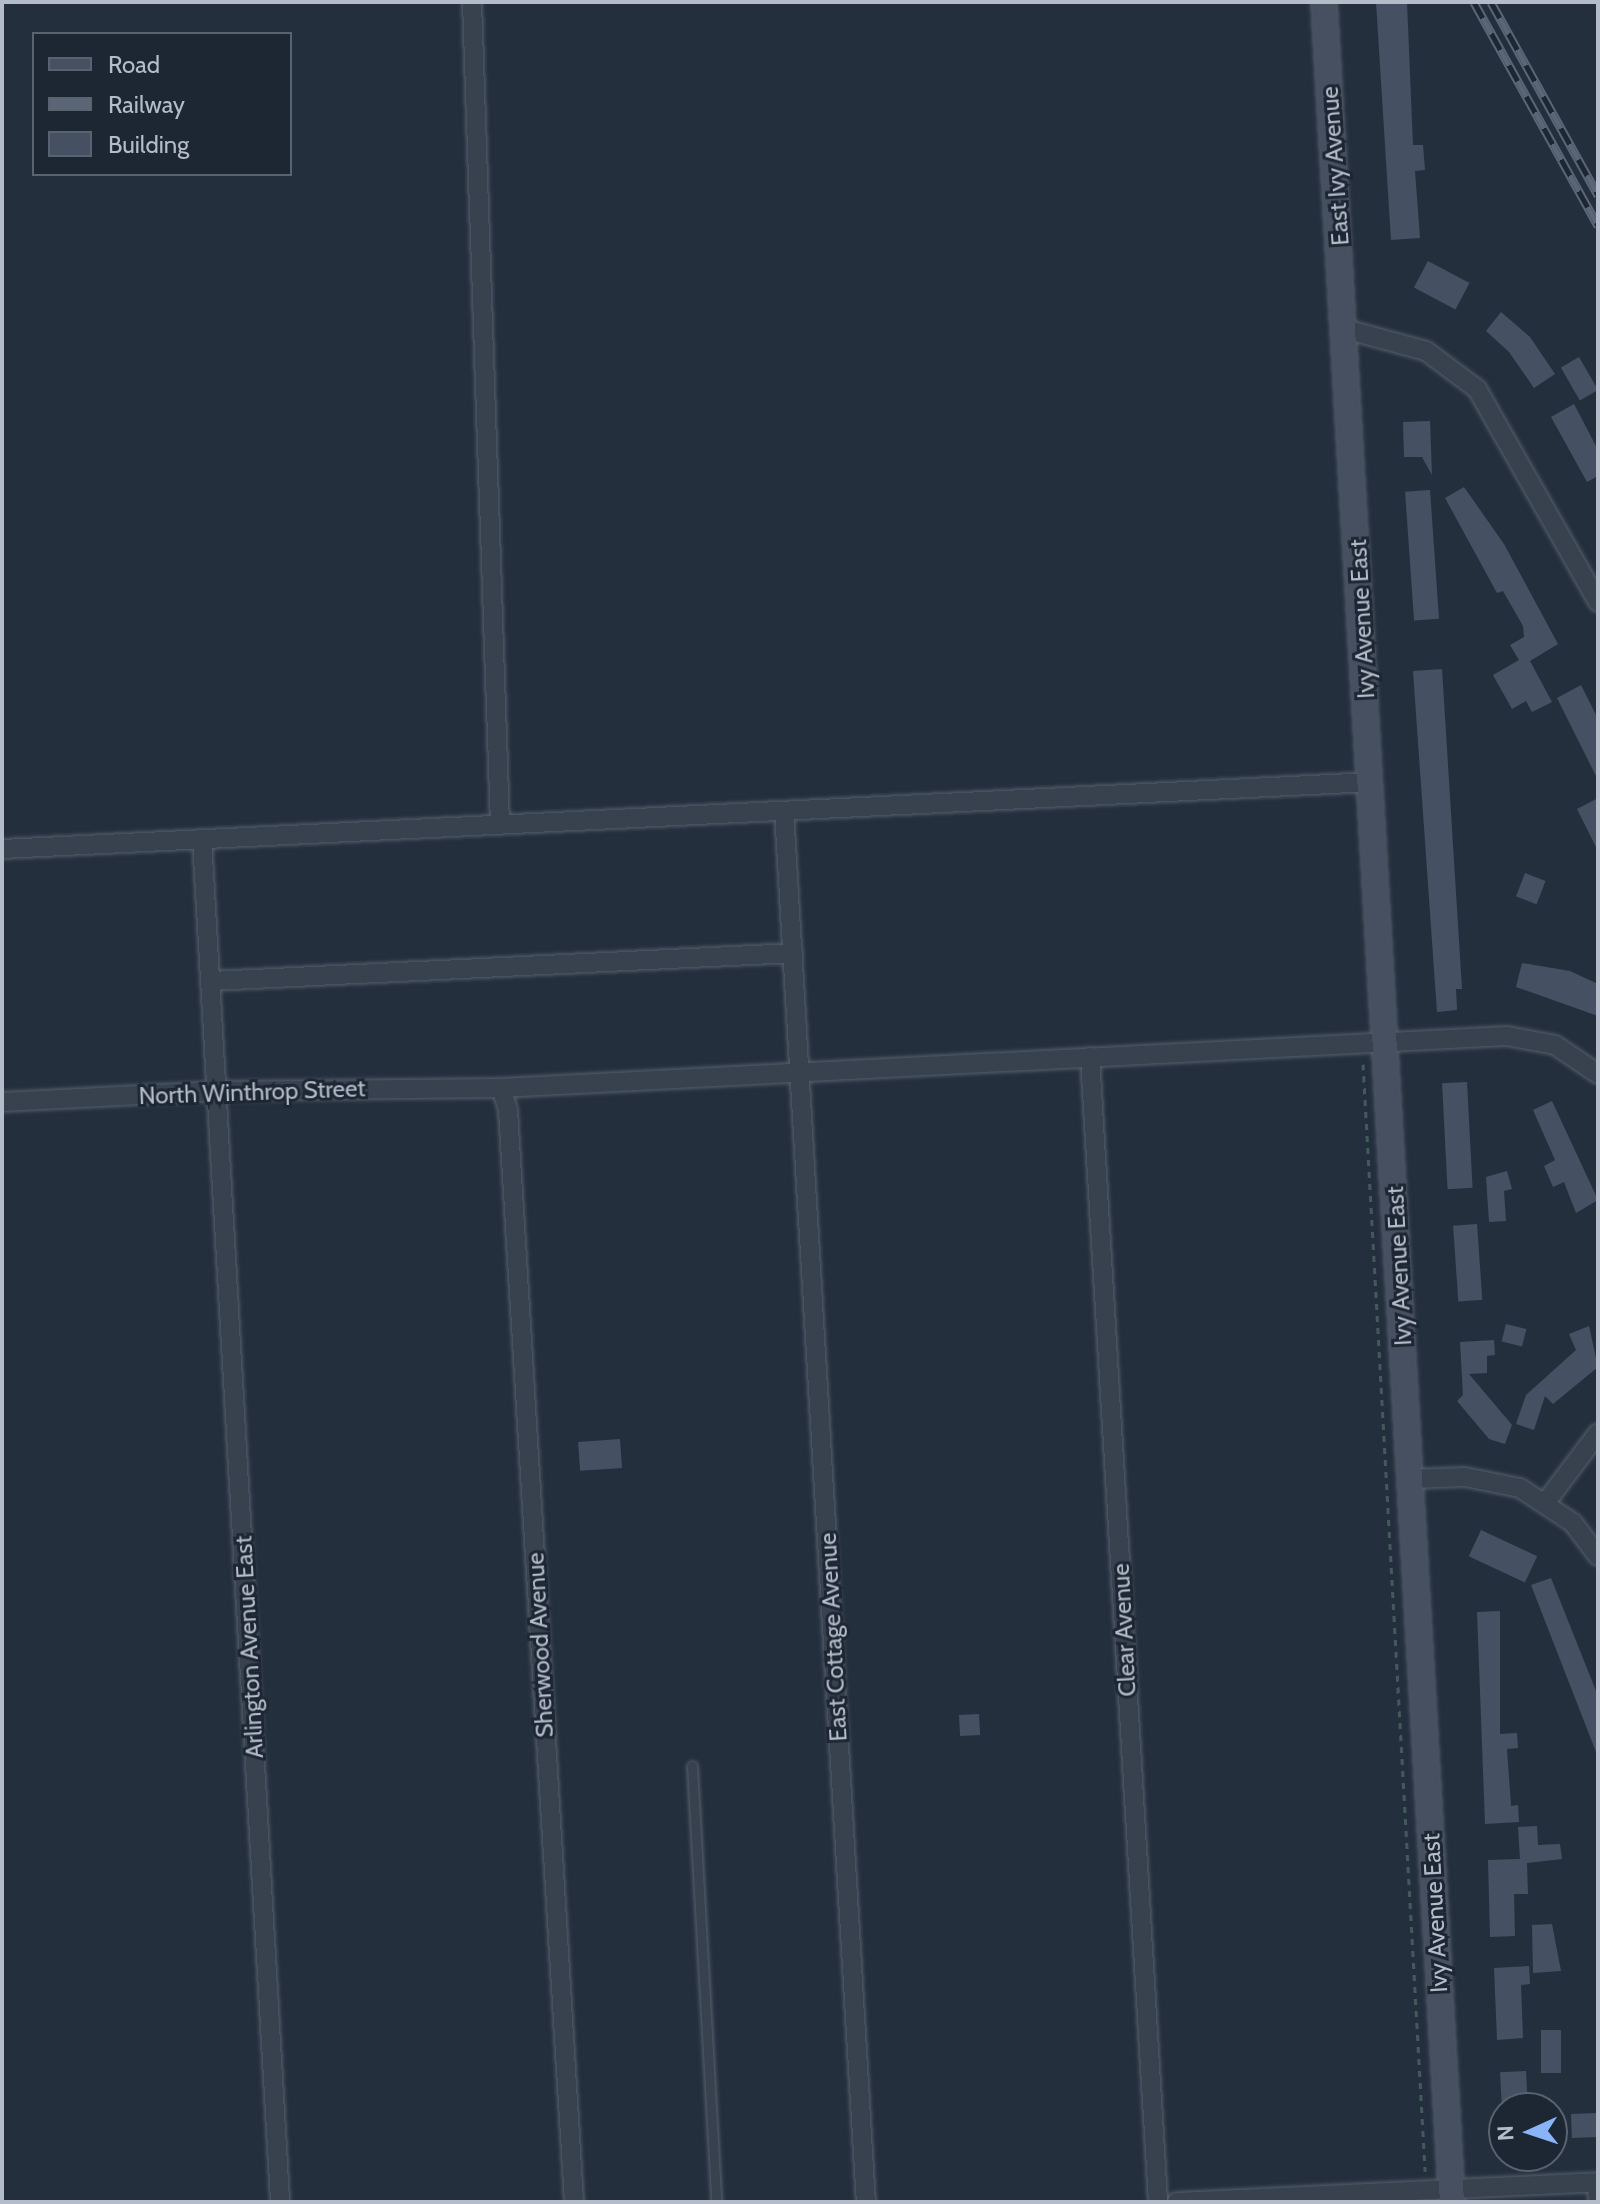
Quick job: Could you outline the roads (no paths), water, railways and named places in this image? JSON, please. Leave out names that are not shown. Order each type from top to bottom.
[{"type":"street","points":[[472,2],[500,824]]},
{"type":"street","name":"East Ivy Avenue","points":[[1324,2],[1345,329]]},
{"type":"street","points":[[1345,329],[1426,351],[1477,389],[1598,602]]},
{"type":"street","name":"Ivy Avenue East","points":[[1345,329],[1451,2196]]},
{"type":"street","points":[[2,849],[1371,782]]},
{"type":"street","name":"East Cottage Avenue","points":[[784,811],[866,2202]]},
{"type":"street","name":"Arlington Avenue East","points":[[202,839],[280,2202]]},
{"type":"street","points":[[211,981],[793,953]]},
{"type":"street","name":"North Winthrop Street","points":[[2,1102],[218,1091],[501,1088],[1386,1042],[1528,1038],[1574,1055],[1598,1074]]},
{"type":"street","name":"Clear Avenue","points":[[1090,1057],[1158,2202]]},
{"type":"street","name":"Sherwood Avenue","points":[[501,1088],[508,1110],[574,2202]]},
{"type":"street","points":[[1546,1502],[1598,1433]]},
{"type":"street","points":[[1411,1479],[1493,1480],[1546,1502],[1573,1523],[1598,1556]]},
{"type":"street","points":[[1177,2202],[1451,2196],[1595,2183]]},
{"type":"lane","points":[[692,1766],[716,2202]]},
{"type":"lane","points":[[1593,2202],[1595,2183]]},
{"type":"railway","points":[[1474,2],[1598,226]]},
{"type":"railway","points":[[1491,2],[1598,195]]}]
